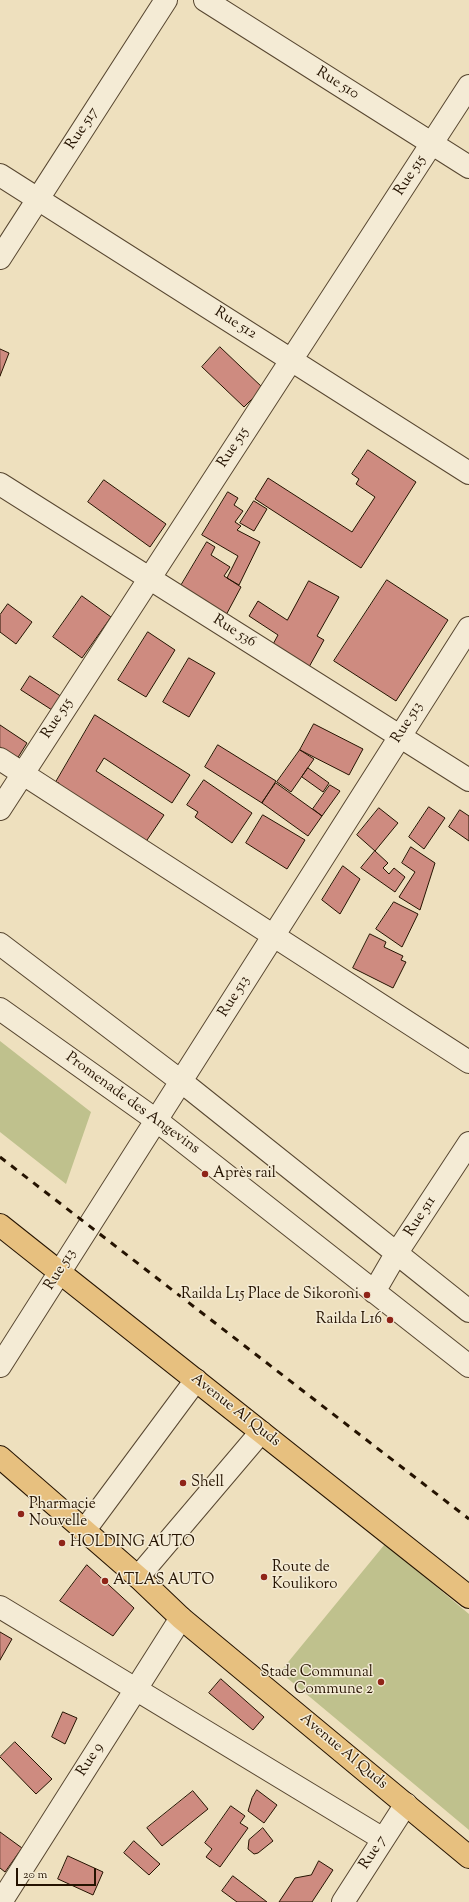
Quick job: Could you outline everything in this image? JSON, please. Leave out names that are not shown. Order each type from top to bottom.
[{"type":"main road","name":"Avenue Al Quds","points":[[0,1225],[469,1597]]},
{"type":"main road","name":"Avenue Al Quds","points":[[0,1457],[138,1577],[181,1618],[469,1856]]},
{"type":"street","name":"Rue 517","points":[[0,258],[166,0]]},
{"type":"street","name":"Rue 510","points":[[205,0],[469,167]]},
{"type":"street","name":"Rue 515","points":[[0,809],[469,86]]},
{"type":"street","name":"Rue 512","points":[[0,175],[469,473]]},
{"type":"street","name":"Rue 536","points":[[0,484],[469,780]]},
{"type":"street","name":"Rue 513","points":[[0,1366],[156,1120],[182,1082],[469,628]]},
{"type":"street","points":[[0,759],[469,1062]]},
{"type":"street","points":[[0,944],[182,1082],[469,1311]]},
{"type":"street","name":"Promenade des Angevins","points":[[0,1009],[156,1120],[469,1366]]},
{"type":"street","name":"Rue 511","points":[[374,1292],[396,1254],[469,1143]]},
{"type":"street","points":[[84,1530],[196,1380]]},
{"type":"street","points":[[138,1577],[261,1432]]},
{"type":"street","points":[[0,1607],[383,1839]]},
{"type":"street","name":"Rue 9","points":[[1,1902],[181,1618]]},
{"type":"street","name":"Rue 7","points":[[343,1902],[406,1804]]},
{"type":"green space","points":[[0,1041],[91,1112],[66,1184],[0,1132]]},
{"type":"green space","name":"Stade Communal Commune 2","points":[[385,1544],[469,1614],[469,1830],[280,1672]]},
{"type":"building","points":[[220,347],[263,388],[244,407],[202,367]]},
{"type":"building","points":[[0,349],[9,353],[0,376]]},
{"type":"building","points":[[368,450],[416,482],[361,568],[255,499],[268,478],[352,532],[375,497],[356,484],[359,479],[352,474]]},
{"type":"building","points":[[104,480],[166,524],[150,547],[88,502]]},
{"type":"building","points":[[228,492],[238,498],[234,505],[243,511],[235,522],[241,526],[237,530],[260,542],[239,585],[227,578],[238,556],[202,535]]},
{"type":"building","points":[[254,501],[267,509],[254,531],[240,523]]},
{"type":"building","points":[[207,542],[215,547],[211,555],[230,567],[224,576],[241,587],[225,617],[179,589]]},
{"type":"building","points":[[387,580],[448,620],[396,701],[334,661]]},
{"type":"building","points":[[309,581],[339,597],[317,636],[324,640],[309,667],[272,646],[278,635],[249,616],[258,601],[287,620]]},
{"type":"building","points":[[82,596],[111,617],[82,658],[53,637]]},
{"type":"building","points":[[8,604],[32,622],[16,644],[0,632],[0,615]]},
{"type":"building","points":[[148,632],[175,650],[146,697],[118,680]]},
{"type":"building","points":[[189,658],[215,673],[189,717],[163,702]]},
{"type":"building","points":[[30,676],[62,697],[52,710],[21,690]]},
{"type":"building","points":[[95,715],[190,775],[172,803],[104,758],[96,771],[164,815],[145,843],[58,787],[59,783],[56,782]]},
{"type":"building","points":[[314,724],[363,749],[349,775],[300,750]]},
{"type":"building","points":[[0,725],[27,743],[17,759],[0,747]]},
{"type":"building","points":[[218,745],[276,781],[262,803],[205,767]]},
{"type":"building","points":[[300,750],[314,759],[291,792],[277,782]]},
{"type":"building","points":[[308,768],[329,783],[323,792],[302,777]]},
{"type":"building","points":[[204,780],[252,813],[232,843],[195,817],[198,812],[187,805]]},
{"type":"building","points":[[276,783],[322,816],[308,836],[262,803]]},
{"type":"building","points":[[330,785],[340,791],[322,816],[313,809]]},
{"type":"building","points":[[429,807],[445,818],[424,849],[409,837]]},
{"type":"building","points":[[379,808],[398,823],[375,851],[357,835]]},
{"type":"building","points":[[460,810],[469,816],[469,841],[449,827]]},
{"type":"building","points":[[263,815],[305,840],[287,869],[246,843]]},
{"type":"building","points":[[411,847],[435,863],[420,910],[399,897],[415,872],[402,863]]},
{"type":"building","points":[[375,851],[388,863],[383,868],[389,874],[394,868],[405,877],[395,892],[361,868]]},
{"type":"building","points":[[343,866],[360,879],[340,914],[322,900]]},
{"type":"building","points":[[394,902],[418,914],[402,947],[376,929]]},
{"type":"building","points":[[370,934],[386,942],[384,947],[403,956],[401,960],[406,962],[393,988],[353,968]]},
{"type":"building","points":[[87,1565],[134,1608],[113,1636],[60,1601]]},
{"type":"building","points":[[0,1632],[12,1639],[0,1660]]},
{"type":"building","points":[[221,1679],[264,1717],[253,1730],[209,1693]]},
{"type":"building","points":[[63,1712],[77,1718],[65,1744],[52,1737]]},
{"type":"building","points":[[15,1742],[52,1779],[36,1794],[0,1757]]},
{"type":"building","points":[[257,1790],[277,1805],[264,1823],[248,1811],[252,1798]]},
{"type":"building","points":[[193,1791],[208,1809],[162,1846],[147,1828]]},
{"type":"building","points":[[231,1806],[245,1816],[240,1823],[248,1828],[220,1867],[206,1857],[212,1849],[205,1843]]},
{"type":"building","points":[[263,1828],[273,1841],[258,1853],[254,1854],[248,1849],[249,1840]]},
{"type":"building","points":[[0,1832],[22,1848],[5,1872],[0,1868]]},
{"type":"building","points":[[134,1841],[160,1864],[149,1875],[124,1853]]},
{"type":"building","points":[[68,1856],[103,1872],[93,1895],[58,1879]]},
{"type":"building","points":[[319,1861],[333,1870],[312,1902],[279,1902],[295,1878],[311,1875]]},
{"type":"building","points":[[233,1876],[267,1902],[237,1902],[222,1891]]},
{"type":"railway","points":[[0,1157],[469,1519]]},
{"type":"place","name":"Après rail","points":[[205,1174]]},
{"type":"place","name":"Railda L15 Place de Sikoroni","points":[[367,1295]]},
{"type":"place","name":"Railda L16","points":[[390,1320]]},
{"type":"place","name":"Shell","points":[[183,1483]]},
{"type":"place","name":"Pharmacie Nouvelle","points":[[21,1514]]},
{"type":"place","name":"HOLDING AUTO","points":[[62,1543]]},
{"type":"place","name":"Route de Koulikoro","points":[[264,1577]]},
{"type":"place","name":"ATLAS AUTO","points":[[105,1581]]},
{"type":"place","name":"Stade Communal Commune 2","points":[[381,1682]]}]
